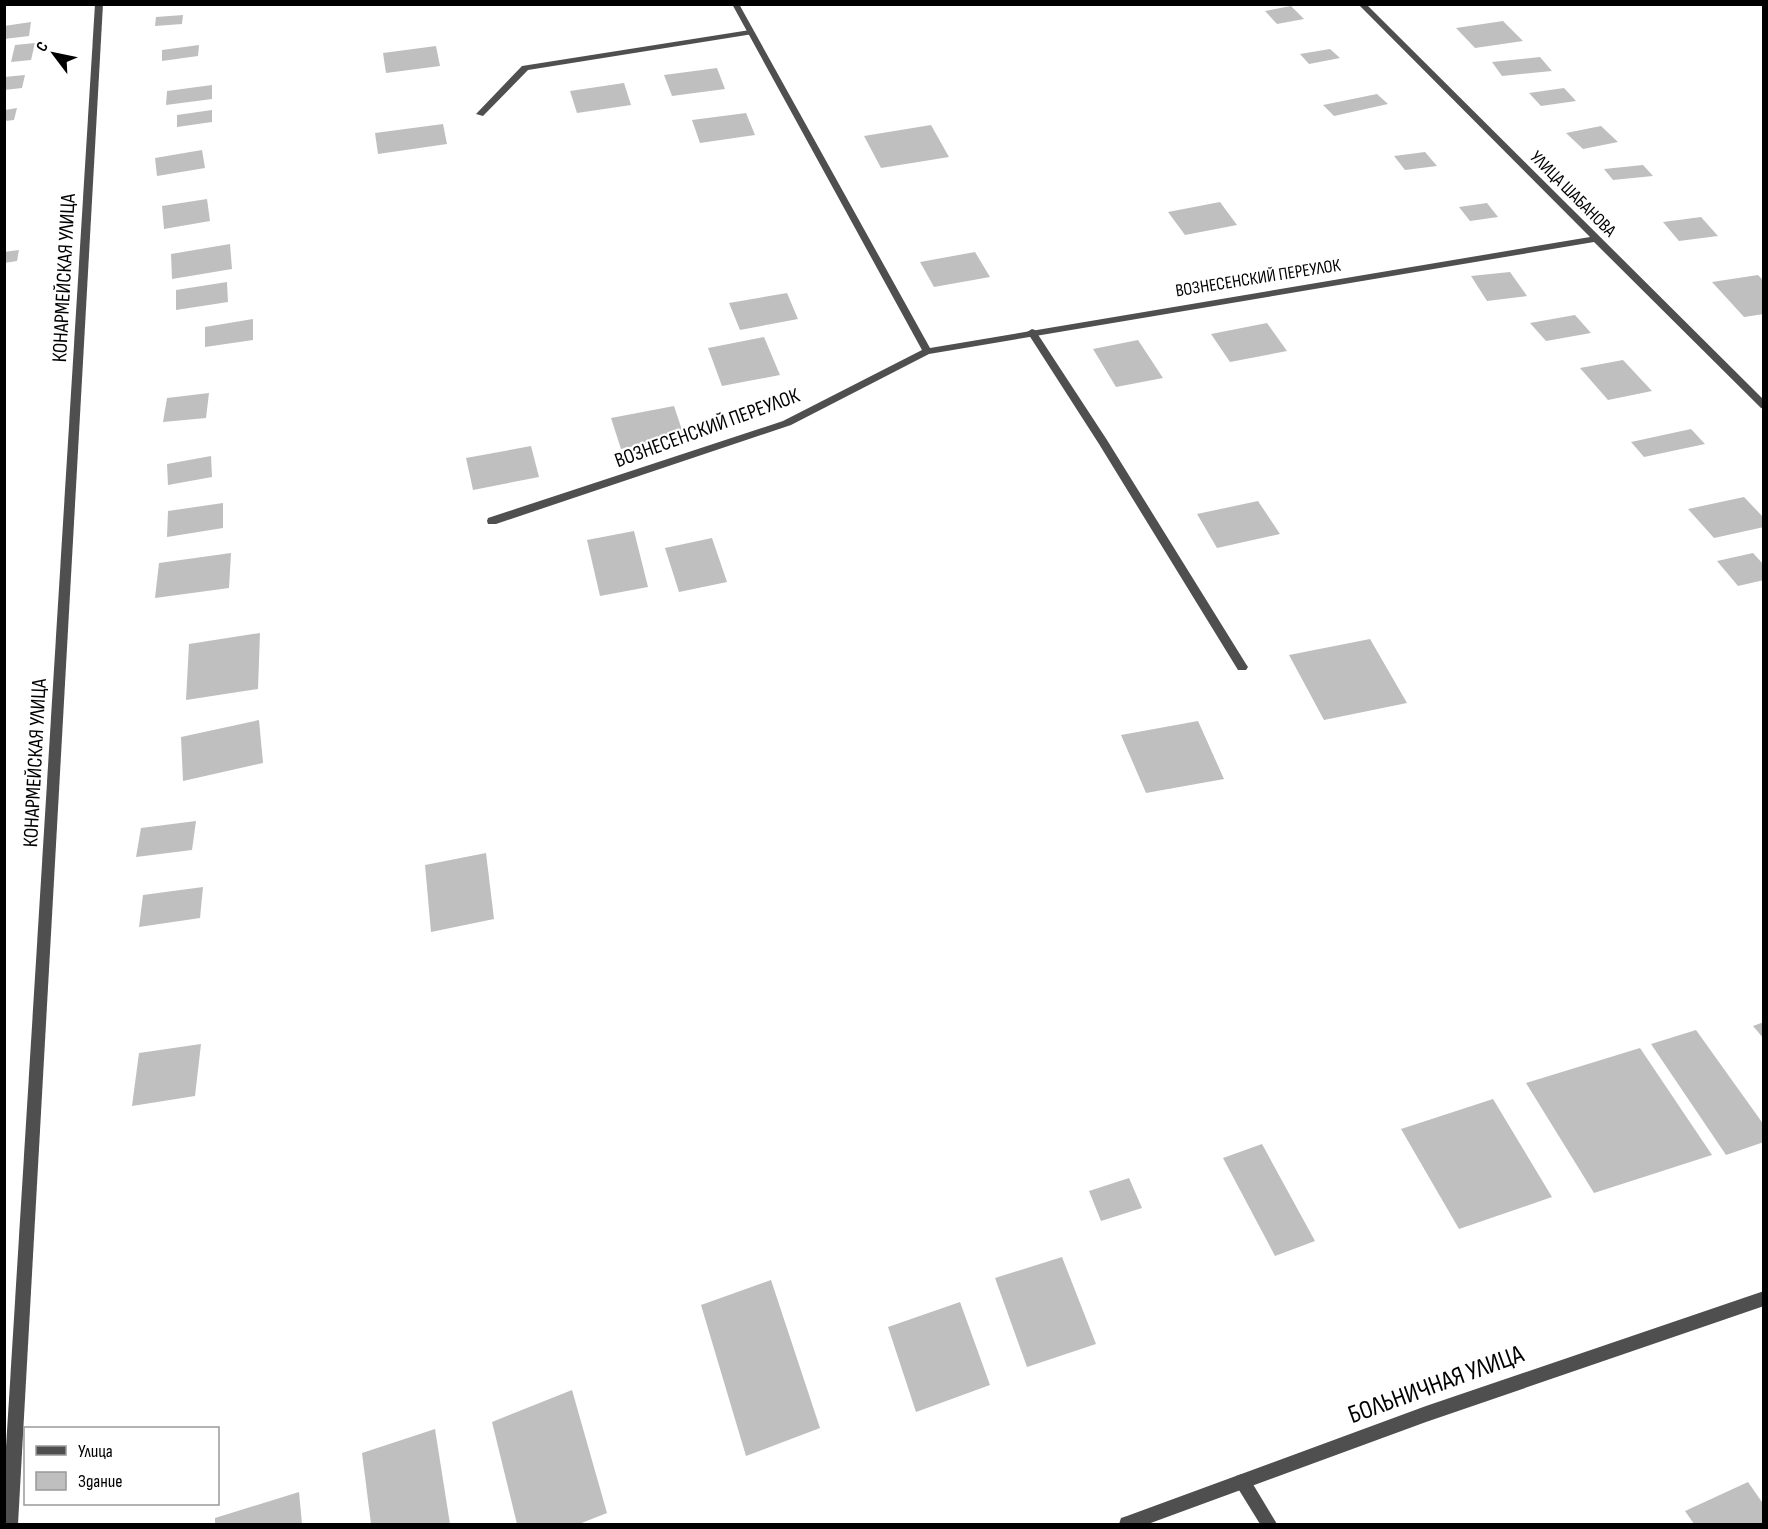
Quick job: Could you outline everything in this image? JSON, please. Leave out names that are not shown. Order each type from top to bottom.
[{"type":"street","name":"КОНАРМЕЙСКАЯ УЛИЦА","points":[[10,1524],[99,4]]},
{"type":"street","points":[[735,4],[927,351]]},
{"type":"street","name":"УЛИЦА ШАБАНОВА","points":[[1361,4],[1594,239],[1764,406]]},
{"type":"street","points":[[480,114],[525,68],[750,33]]},
{"type":"street","name":"ВОЗНЕСЕНСКИЙ ПЕРЕУЛОК","points":[[492,522],[787,423],[927,351],[1594,239]]},
{"type":"street","points":[[1032,332],[1242,667]]},
{"type":"street","name":"БОЛЬНИЧНАЯ УЛИЦА","points":[[1127,1524],[1426,1414],[1764,1298]]},
{"type":"street","points":[[1242,1482],[1269,1524]]},
{"type":"building","points":[[1291,6],[1304,19],[1277,24],[1265,11]]},
{"type":"building","points":[[183,15],[182,24],[155,26],[156,17]]},
{"type":"building","points":[[1503,21],[1523,41],[1475,48],[1456,28]]},
{"type":"building","points":[[31,22],[29,36],[4,39],[4,26]]},
{"type":"building","points":[[35,43],[31,60],[11,62],[15,45]]},
{"type":"building","points":[[199,45],[198,56],[162,61],[162,50]]},
{"type":"building","points":[[436,46],[440,66],[386,73],[383,53]]},
{"type":"building","points":[[1330,49],[1340,58],[1309,64],[1300,54]]},
{"type":"building","points":[[1540,57],[1552,71],[1502,76],[1492,62]]},
{"type":"building","points":[[717,68],[725,89],[672,96],[664,75]]},
{"type":"building","points":[[25,75],[22,88],[4,90],[4,77]]},
{"type":"building","points":[[624,83],[631,105],[577,113],[570,91]]},
{"type":"building","points":[[212,85],[212,99],[166,105],[167,91]]},
{"type":"building","points":[[1564,88],[1576,101],[1541,106],[1529,93]]},
{"type":"building","points":[[1377,94],[1388,104],[1334,116],[1323,105]]},
{"type":"building","points":[[17,108],[14,120],[5,121],[5,110]]},
{"type":"building","points":[[212,110],[212,122],[177,127],[177,115]]},
{"type":"building","points":[[746,113],[755,135],[700,143],[692,120]]},
{"type":"building","points":[[443,124],[447,144],[378,154],[375,133]]},
{"type":"building","points":[[931,125],[949,157],[881,168],[864,136]]},
{"type":"building","points":[[1601,126],[1618,142],[1583,149],[1566,133]]},
{"type":"building","points":[[202,150],[205,168],[157,176],[155,158]]},
{"type":"building","points":[[1425,152],[1437,166],[1405,170],[1394,156]]},
{"type":"building","points":[[1643,165],[1653,176],[1613,180],[1604,169]]},
{"type":"building","points":[[207,199],[210,221],[164,229],[162,206]]},
{"type":"building","points":[[1220,202],[1237,225],[1185,235],[1168,212]]},
{"type":"building","points":[[1487,203],[1498,217],[1470,221],[1459,207]]},
{"type":"building","points":[[1701,217],[1718,236],[1679,241],[1663,222]]},
{"type":"building","points":[[230,244],[232,269],[172,279],[171,254]]},
{"type":"building","points":[[19,250],[17,261],[4,263],[4,252]]},
{"type":"building","points":[[975,252],[990,277],[934,287],[920,262]]},
{"type":"building","points":[[1510,272],[1527,296],[1487,301],[1471,276]]},
{"type":"building","points":[[1758,275],[1764,281],[1764,314],[1744,317],[1712,282]]},
{"type":"building","points":[[227,282],[228,302],[176,310],[176,290]]},
{"type":"building","points":[[787,293],[798,319],[740,330],[729,303]]},
{"type":"building","points":[[1575,315],[1591,333],[1546,341],[1530,323]]},
{"type":"building","points":[[253,319],[253,340],[205,347],[205,327]]},
{"type":"building","points":[[1267,323],[1287,351],[1230,362],[1211,334]]},
{"type":"building","points":[[764,337],[780,375],[722,386],[708,348]]},
{"type":"building","points":[[1138,340],[1163,378],[1116,387],[1093,349]]},
{"type":"building","points":[[1623,360],[1652,391],[1608,400],[1580,368]]},
{"type":"building","points":[[209,393],[206,418],[163,422],[167,398]]},
{"type":"building","points":[[674,406],[684,436],[621,449],[611,418]]},
{"type":"building","points":[[1691,429],[1705,444],[1644,457],[1631,442]]},
{"type":"building","points":[[531,446],[539,477],[473,490],[466,458]]},
{"type":"building","points":[[211,456],[212,477],[168,485],[167,464]]},
{"type":"building","points":[[1744,497],[1764,518],[1764,527],[1714,538],[1688,509]]},
{"type":"building","points":[[1258,501],[1280,534],[1217,548],[1197,514]]},
{"type":"building","points":[[223,503],[223,528],[167,537],[168,511]]},
{"type":"building","points":[[634,531],[648,587],[600,596],[587,540]]},
{"type":"building","points":[[712,538],[727,582],[679,592],[665,548]]},
{"type":"building","points":[[231,553],[229,588],[155,598],[159,563]]},
{"type":"building","points":[[1753,553],[1764,565],[1764,580],[1738,586],[1717,561]]},
{"type":"building","points":[[260,633],[258,689],[186,700],[189,644]]},
{"type":"building","points":[[1370,639],[1407,703],[1324,720],[1289,655]]},
{"type":"building","points":[[259,720],[263,763],[183,781],[181,737]]},
{"type":"building","points":[[1198,721],[1224,779],[1146,793],[1121,735]]},
{"type":"building","points":[[196,821],[192,850],[136,857],[141,828]]},
{"type":"building","points":[[486,853],[494,919],[431,932],[425,865]]},
{"type":"building","points":[[203,887],[200,918],[139,927],[143,895]]},
{"type":"building","points":[[1764,1022],[1764,1039],[1753,1026]]},
{"type":"building","points":[[1696,1030],[1764,1125],[1764,1142],[1726,1155],[1651,1044]]},
{"type":"building","points":[[201,1044],[195,1096],[132,1106],[139,1053]]},
{"type":"building","points":[[1640,1048],[1712,1155],[1594,1193],[1526,1083]]},
{"type":"building","points":[[1493,1099],[1552,1197],[1459,1229],[1401,1129]]},
{"type":"building","points":[[1262,1144],[1315,1241],[1275,1256],[1223,1158]]},
{"type":"building","points":[[1129,1178],[1142,1208],[1101,1221],[1089,1191]]},
{"type":"building","points":[[1062,1257],[1096,1344],[1027,1367],[995,1278]]},
{"type":"building","points":[[771,1280],[820,1428],[746,1456],[701,1305]]},
{"type":"building","points":[[960,1302],[990,1385],[916,1412],[888,1327]]},
{"type":"building","points":[[572,1390],[607,1513],[579,1524],[517,1524],[492,1422]]},
{"type":"building","points":[[435,1429],[450,1524],[371,1524],[362,1453]]},
{"type":"building","points":[[1748,1482],[1764,1505],[1764,1524],[1694,1524],[1685,1511]]},
{"type":"building","points":[[299,1492],[302,1524],[215,1524],[215,1518]]}]
